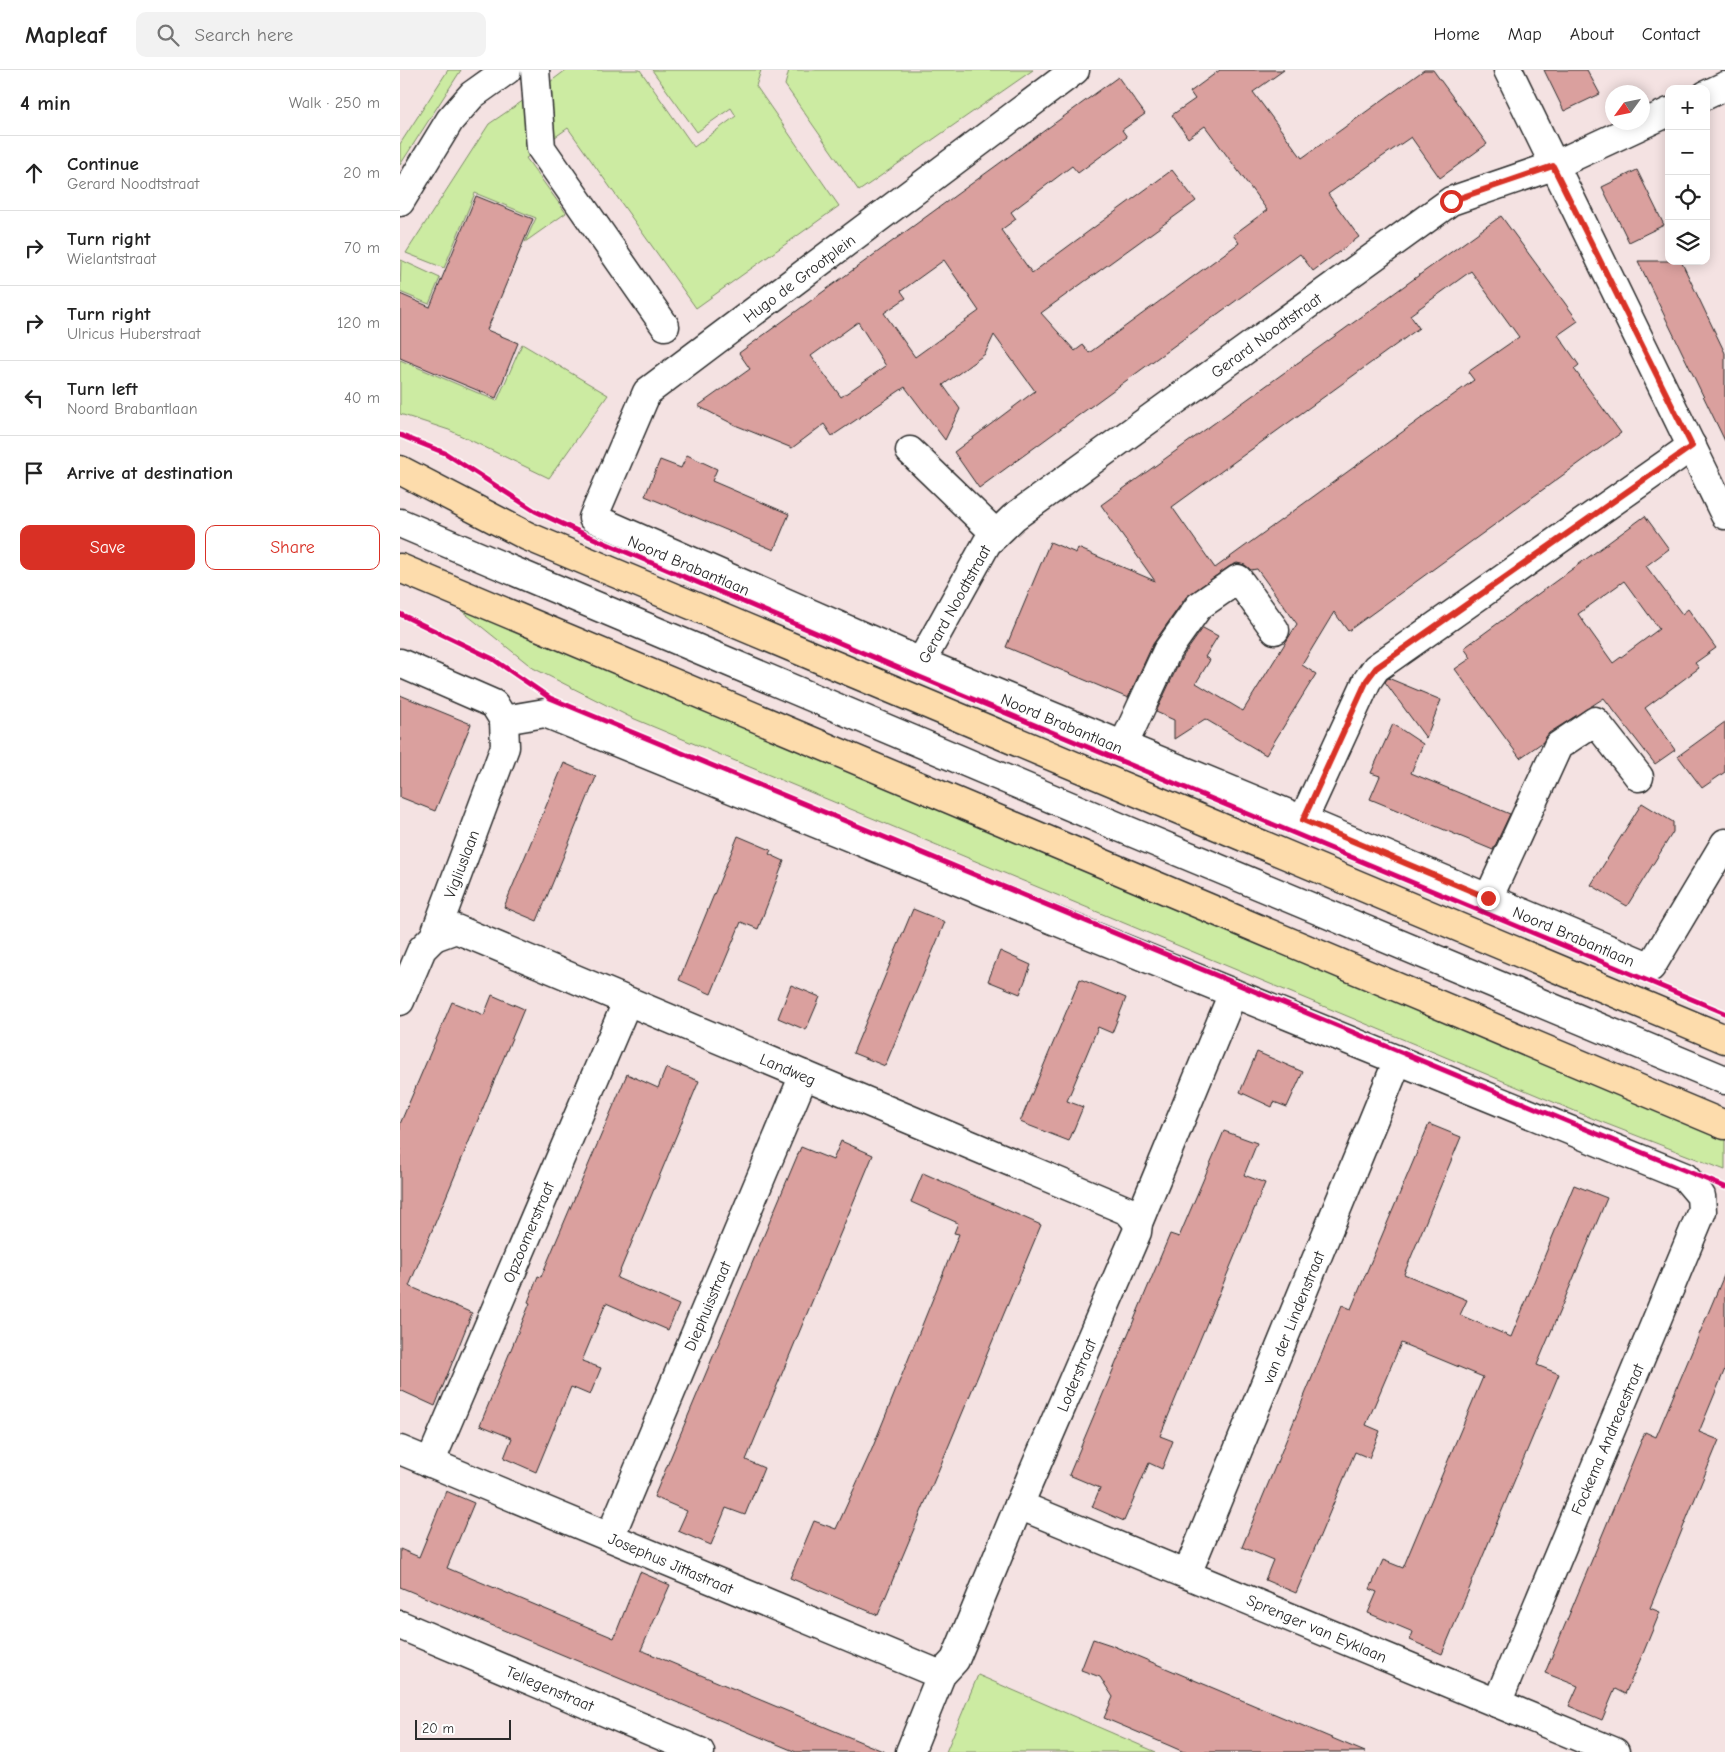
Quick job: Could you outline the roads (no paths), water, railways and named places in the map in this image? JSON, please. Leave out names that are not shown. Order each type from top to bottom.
[{"type":"main road","points":[[400,470],[528,536],[1725,1039]]},
{"type":"main road","points":[[400,568],[1725,1125]]},
{"type":"street","points":[[400,202],[450,120],[472,95],[507,70]]},
{"type":"street","points":[[535,70],[535,92],[541,148],[665,326]]},
{"type":"street","name":"Hugo de Grootplein","points":[[593,518],[646,392],[1075,70]]},
{"type":"street","points":[[1508,70],[1553,166],[1725,515]]},
{"type":"street","points":[[1710,93],[1725,86]]},
{"type":"street","name":"Gerard Noodtstraat","points":[[921,662],[987,543],[1014,517],[1451,201],[1553,166],[1665,114]]},
{"type":"street","points":[[1303,820],[1367,680],[1376,668],[1692,446]]},
{"type":"street","name":"Gerard Noodtstraat","points":[[910,451],[996,534]]},
{"type":"street","name":"Noord Brabantlaan","points":[[593,518],[921,662],[1651,967],[1725,843]]},
{"type":"street","points":[[400,523],[1124,829],[1725,1080]]},
{"type":"street","name":"Noord Brabantlaan","points":[[1123,746],[1167,651],[1199,606],[1238,579],[1276,630]]},
{"type":"street","points":[[400,663],[494,704],[504,720],[546,713],[1398,1060]]},
{"type":"street","name":"Vigliuslaan","points":[[400,1001],[422,949],[434,937],[505,748],[504,720]]},
{"type":"street","points":[[1488,898],[1558,746],[1595,721],[1639,776]]},
{"type":"street","name":"Landweg","points":[[434,937],[456,930],[1128,1211],[1138,1223]]},
{"type":"street","name":"Loderstraat","points":[[910,1752],[941,1675],[955,1660],[1019,1505],[1137,1232],[1138,1223],[1232,993]]},
{"type":"street","name":"Opzoomerstraat","points":[[430,1463],[627,1002]]},
{"type":"street","name":"Fockema Andreaestraat","points":[[1398,1060],[1685,1177],[1701,1196],[1702,1211],[1497,1703]]},
{"type":"street","name":"van der Lindenstraat","points":[[1187,1574],[1398,1060]]},
{"type":"street","name":"Diephuisstraat","points":[[610,1537],[804,1076]]},
{"type":"street","name":"Josephus Jittastraat","points":[[400,1450],[941,1675]]},
{"type":"street","name":"Sprenger van Eyklaan","points":[[1019,1505],[1615,1752]]},
{"type":"street","name":"Tellegenstraat","points":[[400,1625],[700,1752]]}]
